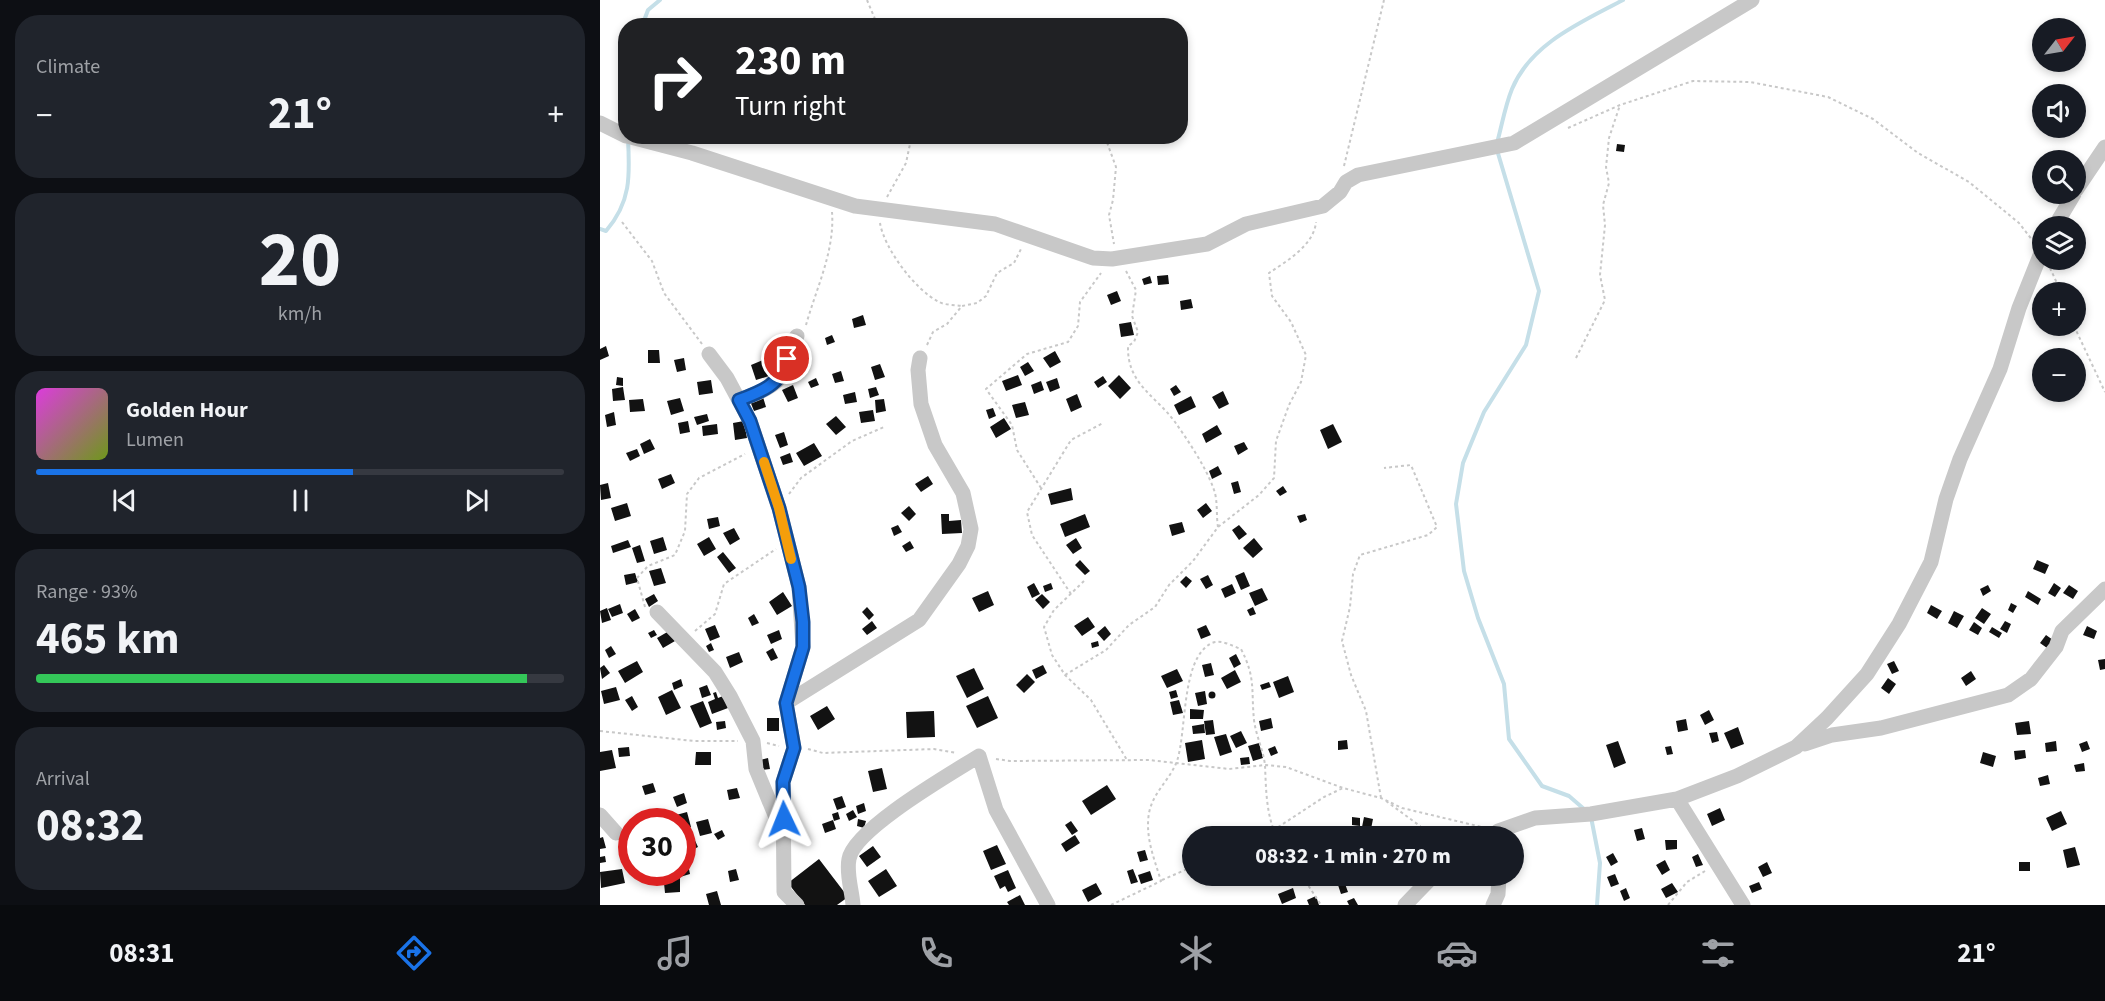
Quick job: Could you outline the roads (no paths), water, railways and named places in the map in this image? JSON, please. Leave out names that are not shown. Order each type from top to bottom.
[{"type":"street","points":[[657,144],[692,153],[855,206],[995,224],[1093,258],[1112,259],[1207,244],[1246,224],[1316,207],[1340,192],[1358,175],[1514,143],[1752,0]]},
{"type":"street","points":[[600,123],[618,132]]},
{"type":"street","points":[[2086,176],[2105,147]]},
{"type":"street","points":[[1796,747],[1867,674],[1918,588],[1931,562],[1946,499],[1960,459],[2000,369],[2019,308],[2036,270]]},
{"type":"street","points":[[739,400],[766,390],[784,372],[789,345],[797,336]]},
{"type":"street","points":[[708,354],[727,378],[750,421],[779,508],[799,587],[803,647],[786,703],[794,748],[783,782],[784,892],[797,905]]},
{"type":"street","points":[[786,703],[919,620],[959,564],[968,546],[971,529],[963,493],[935,445],[921,404],[918,370],[920,358]]},
{"type":"street","points":[[1516,826],[1535,818],[1591,814],[1677,799],[1737,776],[1796,747],[1832,735],[1881,728],[2008,696],[2031,679],[2056,647],[2062,631],[2105,589]]},
{"type":"street","points":[[657,612],[715,672],[753,741],[756,769],[784,838]]},
{"type":"street","points":[[853,905],[849,857],[859,840],[920,794],[979,756],[996,810],[1048,905]]},
{"type":"street","points":[[1677,799],[1743,905]]},
{"type":"street","points":[[600,815],[616,833]]},
{"type":"street","points":[[1405,905],[1423,886]]},
{"type":"street","points":[[1492,905],[1498,894],[1498,886]]},
{"type":"waterway","points":[[645,18],[648,10],[660,0]]},
{"type":"waterway","points":[[1497,143],[1512,89],[1532,59],[1559,36],[1623,0]]},
{"type":"waterway","points":[[600,229],[606,231],[620,210],[624,199],[629,177],[628,144]]},
{"type":"waterway","points":[[1497,150],[1539,291],[1526,345],[1484,412],[1463,463],[1456,504],[1464,571],[1478,618],[1504,684],[1509,739],[1542,786],[1569,796],[1584,809]]},
{"type":"waterway","points":[[1591,817],[1600,863],[1597,905]]}]
